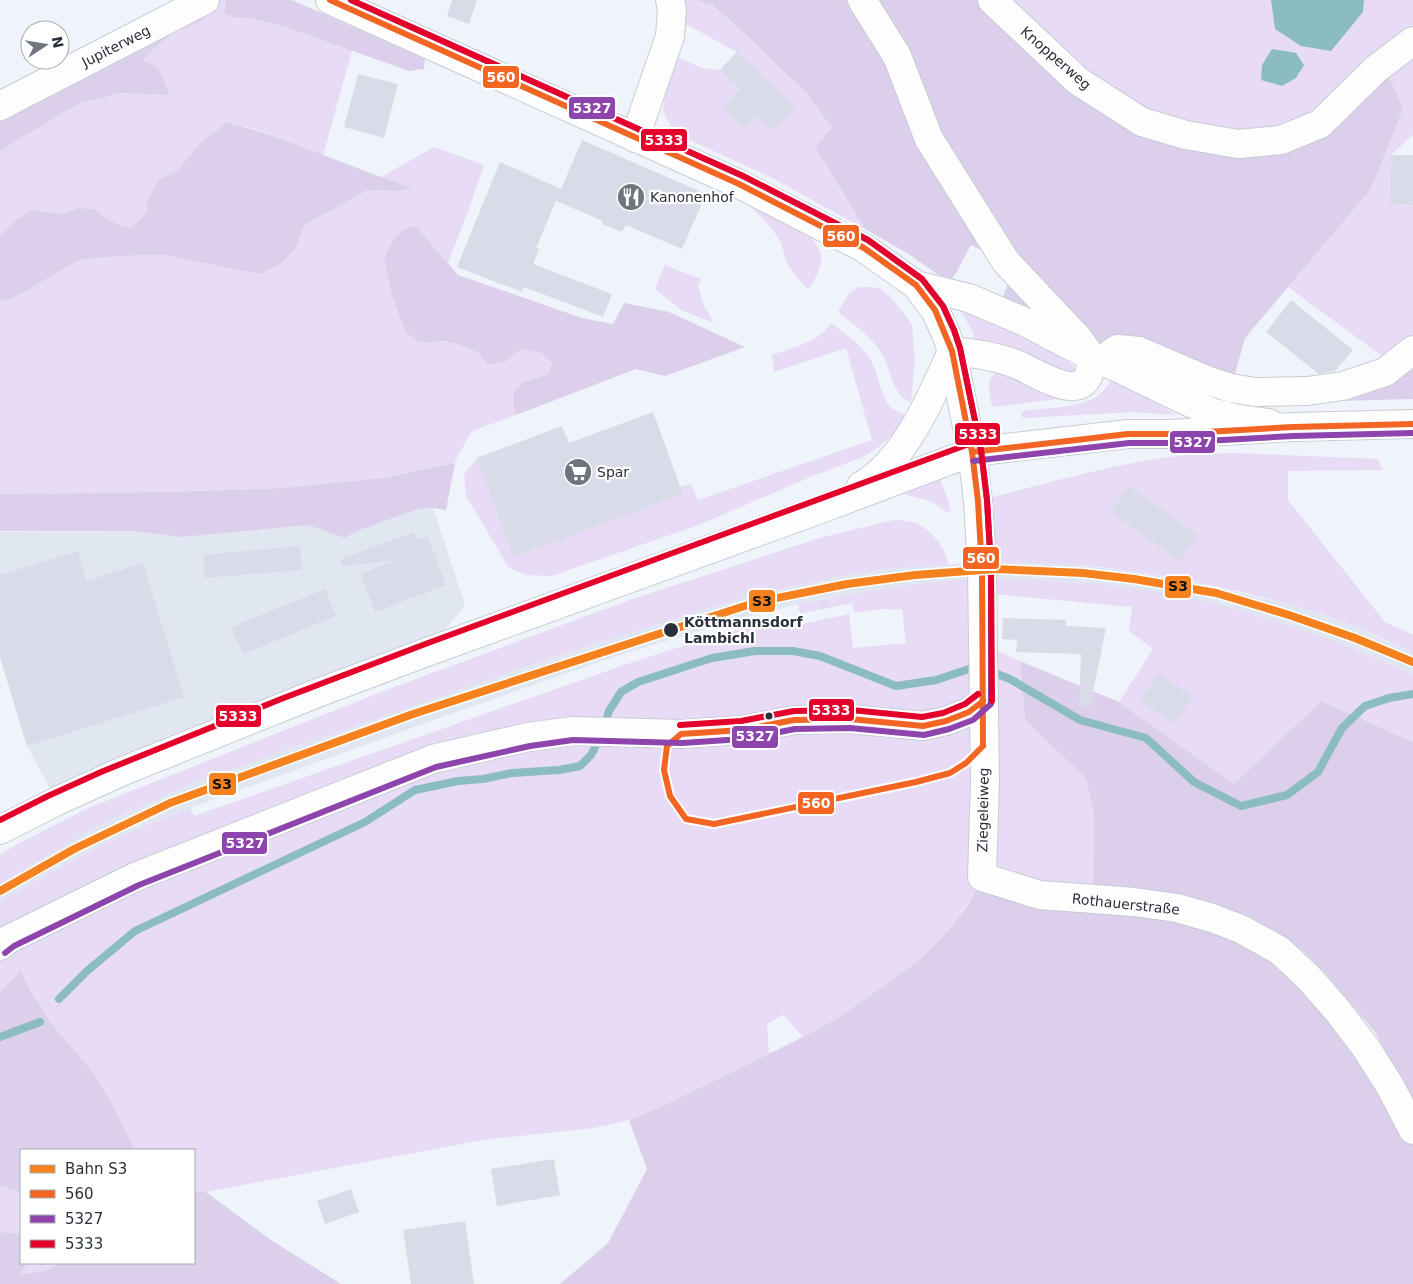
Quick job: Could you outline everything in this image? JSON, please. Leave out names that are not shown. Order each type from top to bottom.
[{"type":"street","name":"Jupiterweg","points":[[0,106],[205,0]]},
{"type":"street","points":[[330,0],[739,184],[864,248],[916,284],[969,298],[1022,321],[1096,359],[1211,412],[1240,419],[1293,427]]},
{"type":"street","points":[[635,138],[670,36],[672,10],[670,0]]},
{"type":"street","points":[[862,0],[896,56],[929,139],[1006,262],[1096,359]]},
{"type":"street","name":"Knopperweg","points":[[992,0],[1078,80],[1142,122],[1186,136],[1238,144],[1281,140],[1320,124],[1376,68],[1413,41]]},
{"type":"street","name":"Ziegeleiweg","points":[[916,284],[935,310],[952,351],[972,452],[979,517],[982,593],[984,780],[982,877]]},
{"type":"street","points":[[818,510],[871,480],[897,453],[933,394],[952,351],[980,353],[997,358],[1017,364],[1050,380],[1073,387],[1082,383],[1090,374],[1096,359],[1116,349],[1139,351],[1231,388],[1255,392],[1290,392],[1343,386],[1386,372],[1413,350]]},
{"type":"street","points":[[0,830],[123,771],[315,694],[972,452],[1128,434],[1413,424]]},
{"type":"street","points":[[4,943],[135,877],[433,759],[528,737],[573,731],[681,734],[742,730],[794,720],[850,719],[923,726],[946,721],[969,712],[983,701]]},
{"type":"street","name":"Rothauerstraße","points":[[982,877],[1040,895],[1134,902],[1177,908],[1241,929],[1279,950],[1308,977],[1337,1010],[1366,1048],[1390,1086],[1413,1130]]},
{"type":"shaded area","points":[[210,0],[226,0],[224,14],[285,27],[352,51],[323,155],[254,129],[227,122],[198,145],[178,170],[159,179],[148,198],[146,213],[131,228],[105,218],[95,209],[78,208],[63,214],[32,210],[14,221],[0,235],[0,151],[80,103],[121,93],[170,95],[158,67],[143,60],[173,33],[205,19]]},
{"type":"shaded area","points":[[210,0],[205,19],[173,33],[143,60],[158,67],[170,95],[121,93],[80,103],[0,151],[0,106]]},
{"type":"shaded area","points":[[226,0],[292,0],[425,59],[424,69],[409,71],[285,27],[224,14]]},
{"type":"shaded area","points":[[678,0],[696,0],[711,5],[755,43],[807,94],[832,128],[815,147],[865,229],[770,177],[674,133],[663,111],[666,89],[675,56],[702,68],[720,70],[740,89],[723,108],[745,129],[759,114],[764,123],[773,131],[795,107],[737,52],[682,22]]},
{"type":"shaded area","points":[[696,0],[992,0],[1142,122],[1281,140],[1376,69],[1391,81],[1403,109],[1371,189],[1245,338],[1231,388],[1077,337],[1002,298],[1014,270],[1006,262],[971,245],[951,280],[937,274],[907,253],[865,229],[815,147],[832,128],[807,94],[755,43],[712,5]]},
{"type":"shaded area","points":[[992,0],[1271,0],[1276,29],[1363,12],[1364,0],[1413,0],[1413,135],[1391,155],[1389,204],[1413,205],[1413,350],[1394,365],[1288,287],[1371,189],[1403,109],[1391,81],[1375,69],[1281,140],[1142,122]]},
{"type":"shaded area","points":[[227,122],[297,145],[412,188],[398,191],[368,190],[304,225],[297,246],[282,263],[260,274],[165,255],[117,256],[79,260],[12,299],[0,300],[0,235],[14,221],[32,210],[63,214],[78,208],[95,209],[105,218],[131,228],[146,213],[148,198],[159,179],[178,170],[198,145]]},
{"type":"shaded area","points":[[434,147],[484,165],[448,263],[416,226],[419,343],[444,341],[505,362],[521,349],[542,352],[552,364],[548,374],[524,382],[513,403],[516,415],[472,431],[454,463],[376,479],[283,488],[0,494],[0,300],[12,299],[79,260],[117,256],[165,255],[205,262],[297,246],[304,225],[368,190],[398,191],[411,188],[381,177]]},
{"type":"shaded area","points":[[750,206],[797,229],[810,237],[814,242],[820,251],[821,261],[818,272],[809,289],[789,266],[781,243],[775,233]]},
{"type":"shaded area","points":[[416,226],[458,275],[582,318],[613,324],[624,303],[669,312],[745,347],[665,376],[636,369],[516,415],[513,403],[514,392],[524,382],[548,374],[552,364],[542,353],[521,349],[505,362],[488,365],[479,353],[460,345],[444,341],[419,343],[405,331],[392,295],[384,260],[392,241],[403,230]]},
{"type":"shaded area","points":[[665,265],[701,279],[698,286],[703,304],[714,323],[681,310],[655,289]]},
{"type":"shaded area","points":[[859,287],[881,289],[893,300],[912,325],[915,359],[911,402],[900,395],[896,389],[879,349],[863,332],[838,312],[849,293]]},
{"type":"shaded area","points":[[960,306],[1054,351],[1078,370],[1075,373],[1064,373],[1010,347],[975,339],[971,328],[958,307]]},
{"type":"shaded area","points":[[831,323],[867,354],[887,402],[896,411],[905,415],[895,432],[880,446],[863,457],[813,476],[699,525],[551,576],[526,575],[509,568],[466,496],[464,474],[477,458],[513,556],[683,494],[680,487],[691,484],[698,500],[872,440],[846,348],[774,372],[772,355],[812,340],[826,330]]},
{"type":"shaded area","points":[[1413,350],[1413,399],[1337,401]]},
{"type":"shaded area","points":[[999,371],[1067,398],[992,407],[989,382]]},
{"type":"shaded area","points":[[1112,379],[1177,415],[1133,412],[1022,417],[1021,413],[1027,410],[1062,407],[1088,401],[1101,393]]},
{"type":"shaded area","points":[[1234,453],[1378,459],[1382,470],[1288,471],[1288,500],[1385,622],[1413,635],[1413,653],[1367,631],[1329,617],[1260,596],[1214,586],[1098,567],[981,562],[978,501],[1126,464],[1176,456]],"holes":[[[1129,486],[1198,534],[1110,512]]]},
{"type":"shaded area","points":[[455,463],[446,510],[433,508],[418,509],[357,531],[345,538],[308,525],[182,537],[134,531],[0,531],[0,494],[283,488],[382,478]]},
{"type":"shaded area","points":[[939,478],[949,503],[950,511],[948,513],[927,500],[906,495],[905,492]]},
{"type":"shaded area","points":[[433,508],[465,605],[427,652],[57,801],[27,746],[0,657],[0,532],[134,531],[182,537],[308,525],[345,538],[357,531],[418,509]]},
{"type":"shaded area","points":[[894,520],[915,523],[928,531],[942,547],[948,565],[895,568],[803,584],[725,603],[545,660],[197,781],[96,827],[0,884],[0,855],[88,808],[389,689],[635,598],[823,537]]},
{"type":"shaded area","points":[[981,562],[1065,564],[1122,570],[1192,582],[1280,602],[1351,625],[1413,653],[1413,675],[1344,645],[1260,616],[1064,581],[981,578],[897,586],[817,600],[741,618],[614,657],[476,705],[190,808],[106,842],[0,901],[0,884],[96,827],[197,781],[365,722],[545,660],[725,603],[850,575],[896,568]]},
{"type":"shaded area","points":[[981,578],[1095,584],[1179,596],[1259,616],[1344,645],[1413,675],[1413,742],[1321,701],[1234,784],[1119,702],[1153,649],[1129,631],[1132,607],[982,593],[982,644],[1020,661],[1025,720],[1086,777],[1094,813],[1093,891],[982,877],[968,904],[948,931],[917,962],[837,1019],[803,1037],[783,1015],[767,1024],[769,1054],[665,1105],[629,1120],[594,1128],[483,1140],[206,1192],[195,1192],[195,1149],[134,1149],[95,1075],[52,1024],[21,971],[0,993],[0,901],[106,842],[190,808],[194,816],[673,649],[786,617],[789,627],[849,614],[853,648],[906,643],[902,610],[883,609],[855,613],[852,603],[800,614],[798,604],[897,586]]},
{"type":"shaded area","points":[[1020,661],[1119,702],[1234,784],[1321,701],[1413,742],[1413,1102],[1375,1032],[1326,974],[1304,952],[1277,932],[1246,916],[1187,896],[1093,891],[1094,813],[1086,778],[1025,720]]},
{"type":"shaded area","points":[[982,877],[1082,898],[1206,929],[1236,942],[1269,961],[1304,992],[1344,1041],[1413,1141],[1413,1284],[560,1284],[608,1243],[647,1169],[629,1120],[665,1105],[837,1019],[917,962],[948,931],[968,905]]},
{"type":"shaded area","points":[[21,970],[29,988],[52,1024],[95,1075],[134,1149],[20,1149],[20,1192],[0,1186],[0,993]]},
{"type":"shaded area","points":[[0,1186],[20,1192],[20,1234],[0,1232]]},
{"type":"shaded area","points":[[195,1192],[206,1192],[271,1240],[341,1284],[0,1284],[0,1232],[20,1234],[20,1264],[26,1264],[21,1274],[45,1271],[57,1264],[195,1264]]},
{"type":"shaded area","points":[[25,1264],[57,1264],[45,1271],[20,1274]]},
{"type":"water","points":[[1271,0],[1364,0],[1363,12],[1331,51],[1301,46],[1275,29]]},
{"type":"water","points":[[1272,49],[1296,53],[1304,65],[1296,78],[1282,86],[1261,80],[1262,65]]},
{"type":"building","points":[[452,0],[477,0],[469,24],[447,16]]},
{"type":"building","points":[[737,52],[796,107],[773,131],[757,116],[745,129],[722,108],[740,89],[720,70]]},
{"type":"building","points":[[358,74],[398,84],[384,138],[344,127]]},
{"type":"building","name":"Kanonenhof","points":[[582,140],[706,194],[682,249],[626,225],[622,232],[602,224],[603,221],[556,201]]},
{"type":"building","points":[[1391,155],[1413,155],[1413,205],[1389,204]]},
{"type":"building","points":[[500,162],[561,189],[536,248],[539,249],[533,264],[612,294],[603,317],[524,287],[522,292],[457,267]]},
{"type":"building","points":[[1291,300],[1353,350],[1335,371],[1319,374],[1266,332]]},
{"type":"building","name":"Spar","points":[[653,412],[683,494],[513,557],[477,458],[562,426],[569,443]]},
{"type":"building","points":[[1129,486],[1198,534],[1180,561],[1110,512]]},
{"type":"building","points":[[414,532],[417,540],[428,536],[446,585],[375,612],[361,574],[393,561],[342,566],[341,559]]},
{"type":"building","points":[[300,546],[302,570],[205,578],[203,555]]},
{"type":"building","points":[[78,551],[86,581],[143,563],[184,697],[27,746],[0,657],[0,575]]},
{"type":"building","points":[[325,589],[336,616],[243,654],[231,627]]},
{"type":"building","points":[[1003,618],[1066,620],[1066,626],[1106,628],[1090,707],[1079,706],[1081,654],[1016,652],[1017,640],[1002,639]]},
{"type":"building","points":[[1159,674],[1193,697],[1174,724],[1140,700]]},
{"type":"building","points":[[554,1159],[560,1195],[497,1206],[491,1169]]},
{"type":"building","points":[[351,1189],[359,1212],[325,1224],[317,1201]]},
{"type":"building","points":[[465,1221],[474,1284],[411,1284],[403,1230]]},
{"type":"waterway","points":[[604,727],[609,711],[621,692],[638,682],[712,658],[755,651],[793,651],[820,656],[896,686],[936,680],[972,668]]},
{"type":"waterway","points":[[992,672],[1010,679],[1080,720],[1146,738],[1194,782],[1241,806],[1287,795],[1318,772],[1342,728],[1365,706],[1389,698],[1413,694]]},
{"type":"waterway","points":[[59,999],[87,971],[135,931],[365,822],[415,790],[512,773],[559,770],[580,766],[591,755],[600,738]]},
{"type":"waterway","points":[[0,1037],[40,1022]]},
{"type":"rail line","name":"S3","points":[[0,891],[74,849],[170,803],[413,714],[757,602],[847,584],[915,575],[995,569],[1083,573],[1134,579],[1216,593],[1289,615],[1355,638],[1413,662]]},
{"type":"transit line","name":"560","points":[[330,0],[739,184],[864,248],[916,285],[935,310],[952,351],[972,452],[978,501],[982,570],[983,746]]},
{"type":"transit line","name":"5327","points":[[5,953],[14,946],[139,885],[436,767],[530,746],[573,740],[682,743],[743,739],[795,729],[850,728],[924,735],[949,729],[973,720],[991,704],[991,569],[987,500],[981,450],[960,348],[954,330],[943,306],[922,279],[868,240],[743,176],[351,0]]},
{"type":"transit line","name":"5333","points":[[351,0],[743,176],[868,240],[922,279],[943,306],[954,330],[960,348],[981,450],[987,500],[991,569],[992,701]]},
{"type":"transit line","name":"560","points":[[972,452],[1128,434],[1413,424]]},
{"type":"transit line","name":"5327","points":[[973,461],[1129,443],[1413,433]]},
{"type":"transit line","name":"5333","points":[[0,820],[101,772],[281,699],[969,444]]},
{"type":"transit line","name":"5333","points":[[680,725],[741,721],[794,711],[851,710],[922,717],[943,713],[965,704],[978,694]]},
{"type":"transit line","name":"560","points":[[983,701],[969,712],[946,721],[923,726],[850,719],[794,720],[742,730],[681,734],[667,746],[664,770],[670,796],[686,819],[714,824],[916,782],[950,773],[966,763],[983,746]]},
{"type":"place","name":"Kanonenhof","points":[[631,197]]},
{"type":"place","name":"Spar","points":[[578,472]]},
{"type":"place","name":"Köttmannsdorf Lambichl","points":[[671,630]]}]
